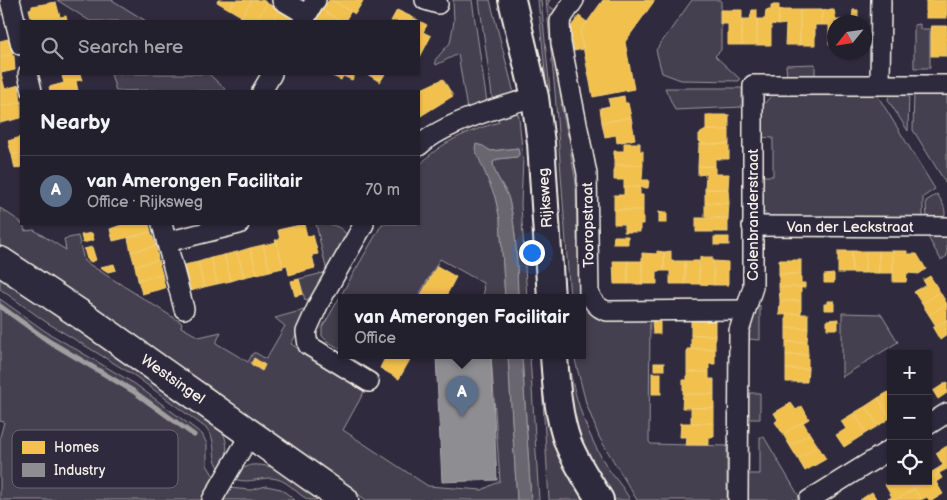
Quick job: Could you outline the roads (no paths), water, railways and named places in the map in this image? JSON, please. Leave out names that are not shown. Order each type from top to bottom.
[{"type":"main road","name":"Westsingel","points":[[0,261],[83,316],[344,500]]},
{"type":"street","points":[[10,0],[20,41]]},
{"type":"street","points":[[282,0],[309,12]]},
{"type":"street","name":"Tooropstraat","points":[[574,0],[560,21],[561,43],[587,174],[589,293],[593,302],[607,311],[745,310]]},
{"type":"street","points":[[880,84],[881,0]]},
{"type":"street","name":"Rijksweg","points":[[513,2],[535,98],[542,143],[551,294]]},
{"type":"street","points":[[28,75],[32,90]]},
{"type":"street","points":[[263,90],[271,75]]},
{"type":"street","name":"Colenbranderstraat","points":[[738,500],[740,331],[753,287],[753,85],[947,85]]},
{"type":"street","points":[[420,145],[448,127],[520,101],[535,98]]},
{"type":"street","points":[[162,225],[184,310]]},
{"type":"street","points":[[167,242],[235,225]]},
{"type":"street","points":[[358,226],[306,332],[308,345],[369,382]]},
{"type":"street","name":"Van der Leckstraat","points":[[752,226],[947,227]]},
{"type":"street","points":[[554,359],[563,424],[568,442],[581,469],[600,500]]},
{"type":"street","points":[[932,422],[947,413]]},
{"type":"street","points":[[212,500],[251,434]]},
{"type":"street","points":[[808,500],[887,451]]},
{"type":"waterway","points":[[0,306],[47,340],[133,391],[194,435]]},
{"type":"place","name":"van Amerongen Facilitair","points":[[462,417]]}]
